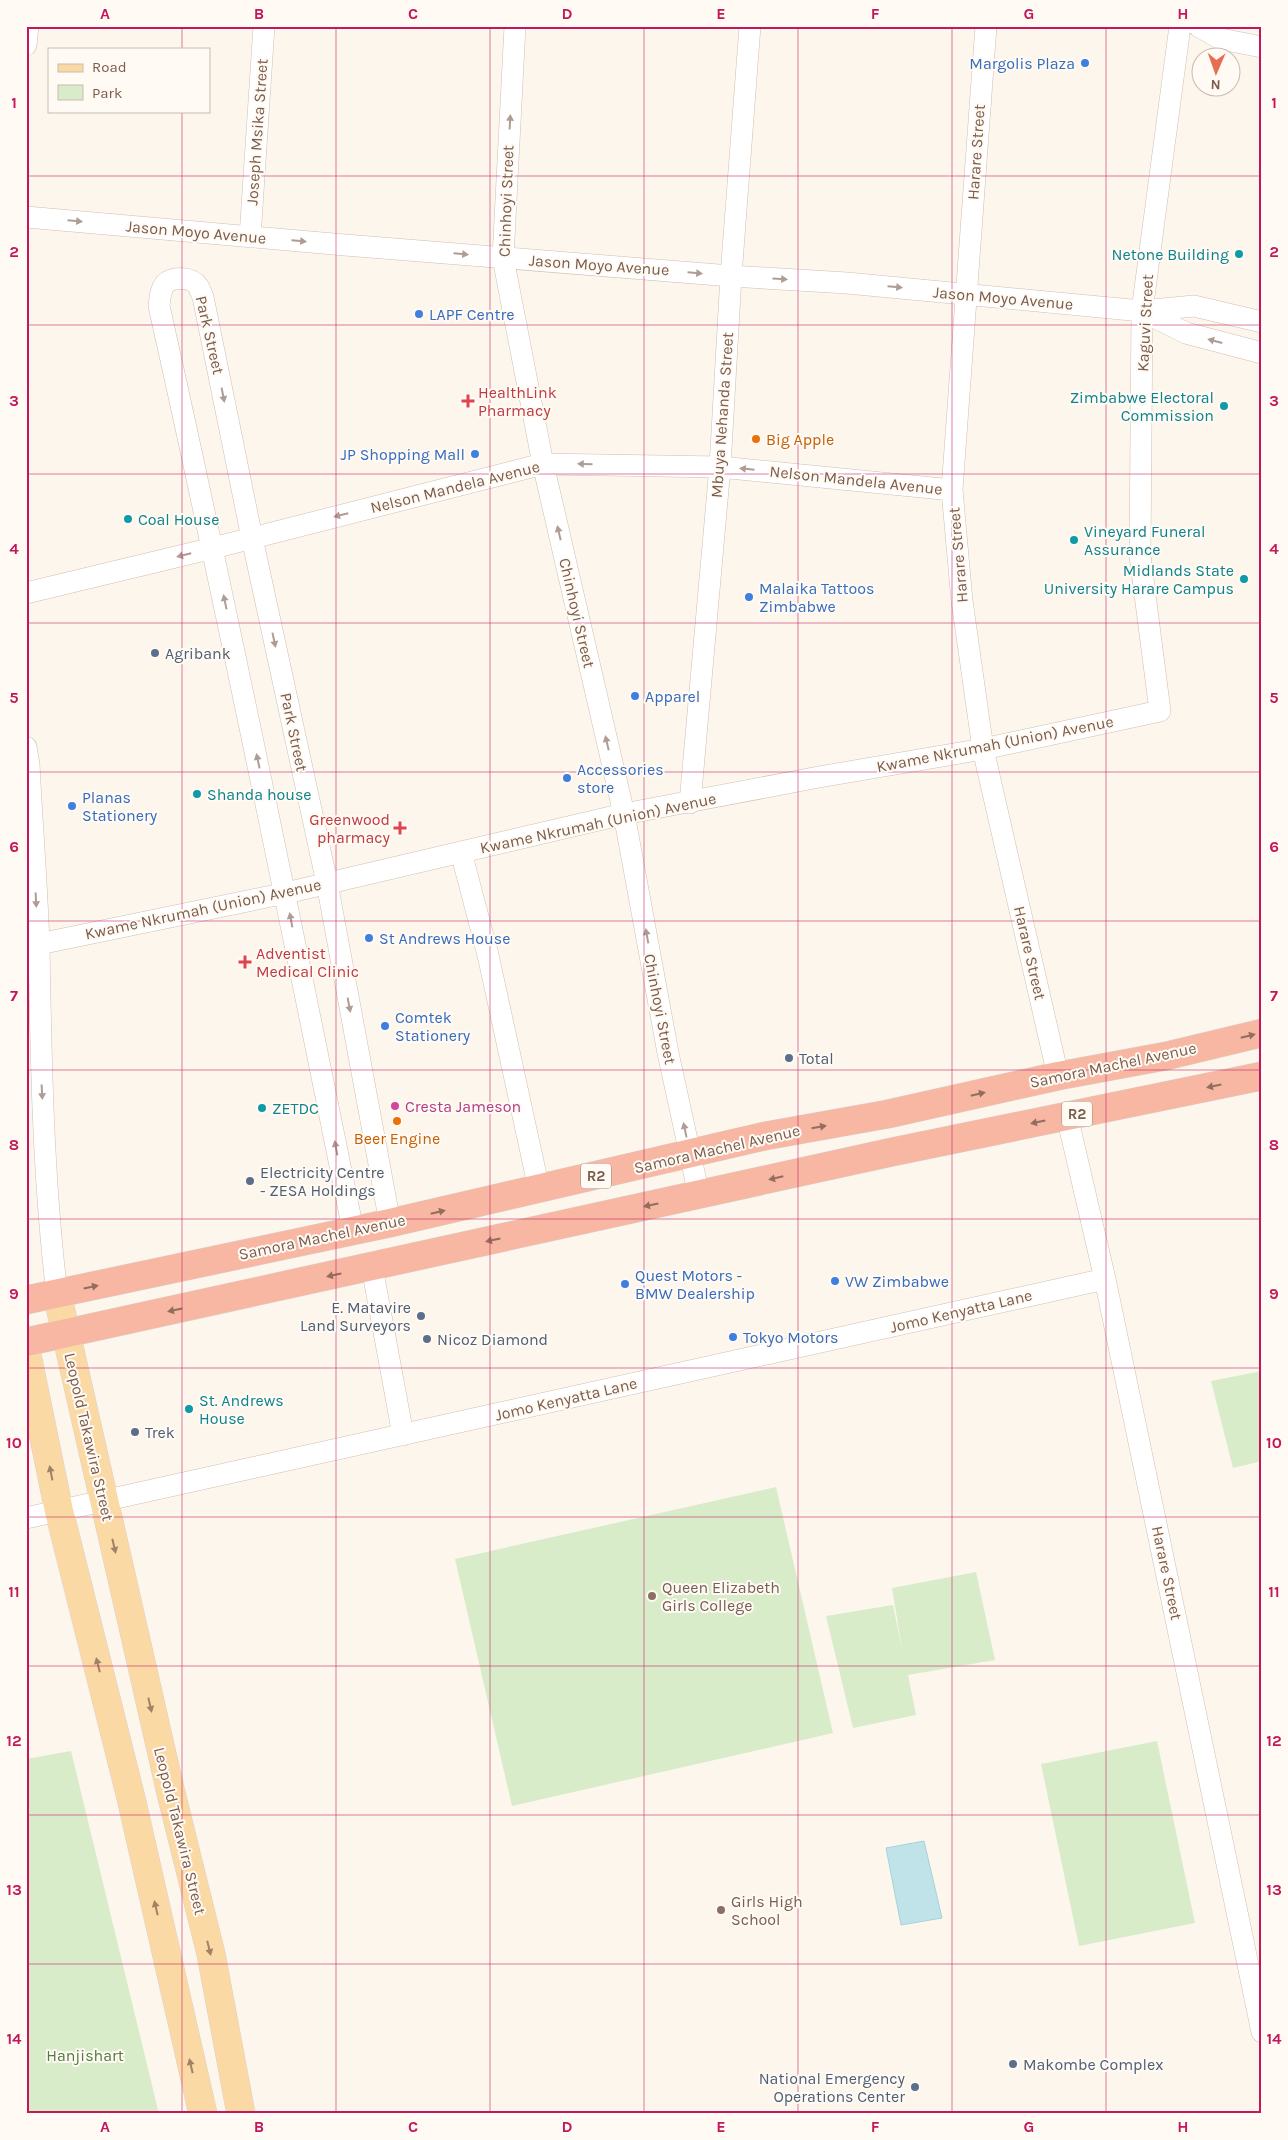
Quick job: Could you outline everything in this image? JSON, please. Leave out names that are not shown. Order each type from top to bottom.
[{"type":"highway","name":"Samora Machel Avenue","points":[[26,1300],[390,1223],[690,1155],[765,1136],[888,1114],[1058,1076],[1166,1056],[1262,1033]]},
{"type":"highway","name":"R2","points":[[26,1342],[892,1152],[1262,1076]]},
{"type":"main road","name":"Leopold Takawira Street","points":[[57,1294],[170,1790],[211,1954],[241,2114]]},
{"type":"main road","points":[[26,1350],[59,1511],[131,1798],[203,2114]]},
{"type":"street","points":[[26,45],[28,26]]},
{"type":"street","name":"Joseph Msika Street","points":[[250,237],[264,26]]},
{"type":"street","name":"Chinhoyi Street","points":[[515,26],[502,258],[543,464],[624,814],[668,1053],[699,1194]]},
{"type":"street","name":"Mbuya Nehanda Street","points":[[690,803],[720,467],[731,276],[750,26]]},
{"type":"street","name":"Harare Street","points":[[986,26],[952,490],[962,601],[983,750],[1058,1076]]},
{"type":"street","name":"Kaguvi Street","points":[[1160,711],[1140,556],[1142,311],[1180,26]]},
{"type":"street","points":[[1198,26],[1221,39],[1262,47]]},
{"type":"street","name":"Jason Moyo Avenue","points":[[26,217],[502,258],[847,283],[1142,311],[1194,306],[1262,322]]},
{"type":"street","name":"Park Street","points":[[353,1230],[286,893],[214,548],[159,306],[160,292],[166,283],[177,279],[190,279],[197,284],[203,297],[252,538],[326,883],[390,1223]]},
{"type":"street","name":"Jason Moyo Avenue","points":[[1142,311],[1186,333],[1262,353]]},
{"type":"street","name":"Nelson Mandela Avenue","points":[[26,593],[214,548],[543,464],[720,467],[952,490]]},
{"type":"street","name":"Kwame Nkrumah (Union) Avenue","points":[[39,944],[286,893],[624,814],[819,777],[983,750],[1160,711]]},
{"type":"street","name":"Leopold Takawira Street","points":[[26,747],[29,764],[39,944],[39,1043],[48,1221],[57,1294]]},
{"type":"street","points":[[461,852],[488,955],[539,1189]]},
{"type":"street","name":"Harare Street","points":[[1068,1116],[1105,1279],[1262,2032]]},
{"type":"street","points":[[372,1266],[403,1436]]},
{"type":"street","name":"Jomo Kenyatta Lane","points":[[26,1518],[1105,1279]]},
{"type":"green space","points":[[1262,1371],[1262,1461],[1233,1468],[1211,1381]]},
{"type":"green space","points":[[776,1487],[833,1733],[512,1806],[455,1559]]},
{"type":"green space","points":[[976,1572],[995,1660],[908,1675],[916,1715],[853,1728],[826,1616],[893,1605],[902,1649],[892,1588]]},
{"type":"green space","points":[[1157,1741],[1195,1923],[1079,1946],[1041,1764]]},
{"type":"green space","name":"Hanjishart","points":[[71,1751],[159,2114],[26,2114],[26,1759]]},
{"type":"water","points":[[924,1841],[942,1918],[901,1925],[886,1848]]},
{"type":"place","name":"Margolis Plaza","points":[[1085,63]]},
{"type":"place","name":"Netone Building","points":[[1239,254]]},
{"type":"place","name":"LAPF Centre","points":[[419,314]]},
{"type":"place","name":"HealthLink Pharmacy","points":[[468,401]]},
{"type":"place","name":"Zimbabwe Electoral Commission","points":[[1224,406]]},
{"type":"place","name":"Big Apple","points":[[756,439]]},
{"type":"place","name":"JP Shopping Mall","points":[[475,454]]},
{"type":"place","name":"Coal House","points":[[128,519]]},
{"type":"place","name":"Vineyard Funeral Assurance","points":[[1074,540]]},
{"type":"place","name":"Midlands State University Harare Campus","points":[[1244,579]]},
{"type":"place","name":"Malaika Tattoos Zimbabwe","points":[[749,597]]},
{"type":"place","name":"Agribank","points":[[155,653]]},
{"type":"place","name":"Apparel","points":[[635,696]]},
{"type":"place","name":"Accessories store","points":[[567,778]]},
{"type":"place","name":"Shanda house","points":[[197,794]]},
{"type":"place","name":"Planas Stationery","points":[[72,806]]},
{"type":"place","name":"Greenwood pharmacy","points":[[400,828]]},
{"type":"place","name":"St Andrews House","points":[[369,938]]},
{"type":"place","name":"Adventist Medical Clinic","points":[[245,962]]},
{"type":"place","name":"Comtek Stationery","points":[[385,1026]]},
{"type":"place","name":"Total","points":[[789,1058]]},
{"type":"place","name":"Cresta Jameson","points":[[395,1106]]},
{"type":"place","name":"ZETDC","points":[[262,1108]]},
{"type":"place","name":"Beer Engine","points":[[397,1121]]},
{"type":"place","name":"Electricity Centre - ZESA Holdings","points":[[250,1181]]},
{"type":"place","name":"VW Zimbabwe","points":[[835,1281]]},
{"type":"place","name":"Quest Motors - BMW Dealership","points":[[625,1284]]},
{"type":"place","name":"E. Matavire Land Surveyors","points":[[421,1316]]},
{"type":"place","name":"Tokyo Motors","points":[[733,1337]]},
{"type":"place","name":"Nicoz Diamond","points":[[427,1339]]},
{"type":"place","name":"St. Andrews House","points":[[189,1409]]},
{"type":"place","name":"Trek","points":[[135,1432]]},
{"type":"place","name":"Queen Elizabeth Girls College","points":[[652,1596]]},
{"type":"place","name":"Girls High School","points":[[721,1910]]},
{"type":"place","name":"Makombe Complex","points":[[1013,2064]]},
{"type":"place","name":"National Emergency Operations Center","points":[[915,2087]]}]
